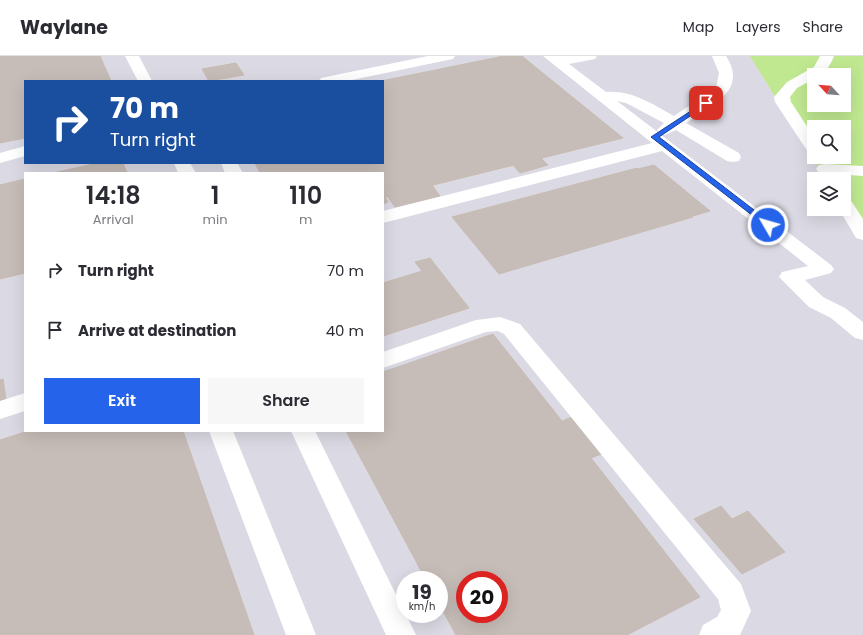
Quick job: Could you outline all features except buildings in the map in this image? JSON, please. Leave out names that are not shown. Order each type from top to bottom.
[{"type":"street","points":[[132,56],[144,80]]},
{"type":"street","points":[[331,80],[448,56]]},
{"type":"street","points":[[554,59],[590,56]]},
{"type":"street","points":[[384,217],[660,141],[675,123],[716,96],[726,85],[726,69],[719,56]]},
{"type":"street","points":[[807,138],[783,102],[782,96],[789,87],[818,71],[824,65],[827,56]]},
{"type":"street","points":[[554,59],[824,269],[789,277],[807,292],[816,302],[838,313],[863,333]]},
{"type":"street","points":[[602,97],[616,96],[631,99],[733,157]]},
{"type":"street","points":[[0,158],[24,152]]},
{"type":"street","points":[[824,168],[863,171]]},
{"type":"street","points":[[851,214],[863,234]]},
{"type":"street","points":[[384,360],[484,325],[500,324],[512,329],[731,593],[736,612],[728,627],[714,635]]},
{"type":"street","points":[[0,410],[24,402]]},
{"type":"street","points":[[221,432],[302,635]]},
{"type":"street","points":[[303,432],[401,635]]},
{"type":"shaded area","points":[[0,56],[750,56],[807,148],[807,164],[817,164],[822,172],[807,172],[807,216],[849,216],[863,238],[863,635],[0,635]]},
{"type":"green space","points":[[750,56],[863,56],[863,238],[849,216],[851,216],[851,172],[822,172],[817,164],[851,164],[851,120],[807,120],[807,148]]},
{"type":"route","points":[[706,103],[654,137],[768,225]]}]
